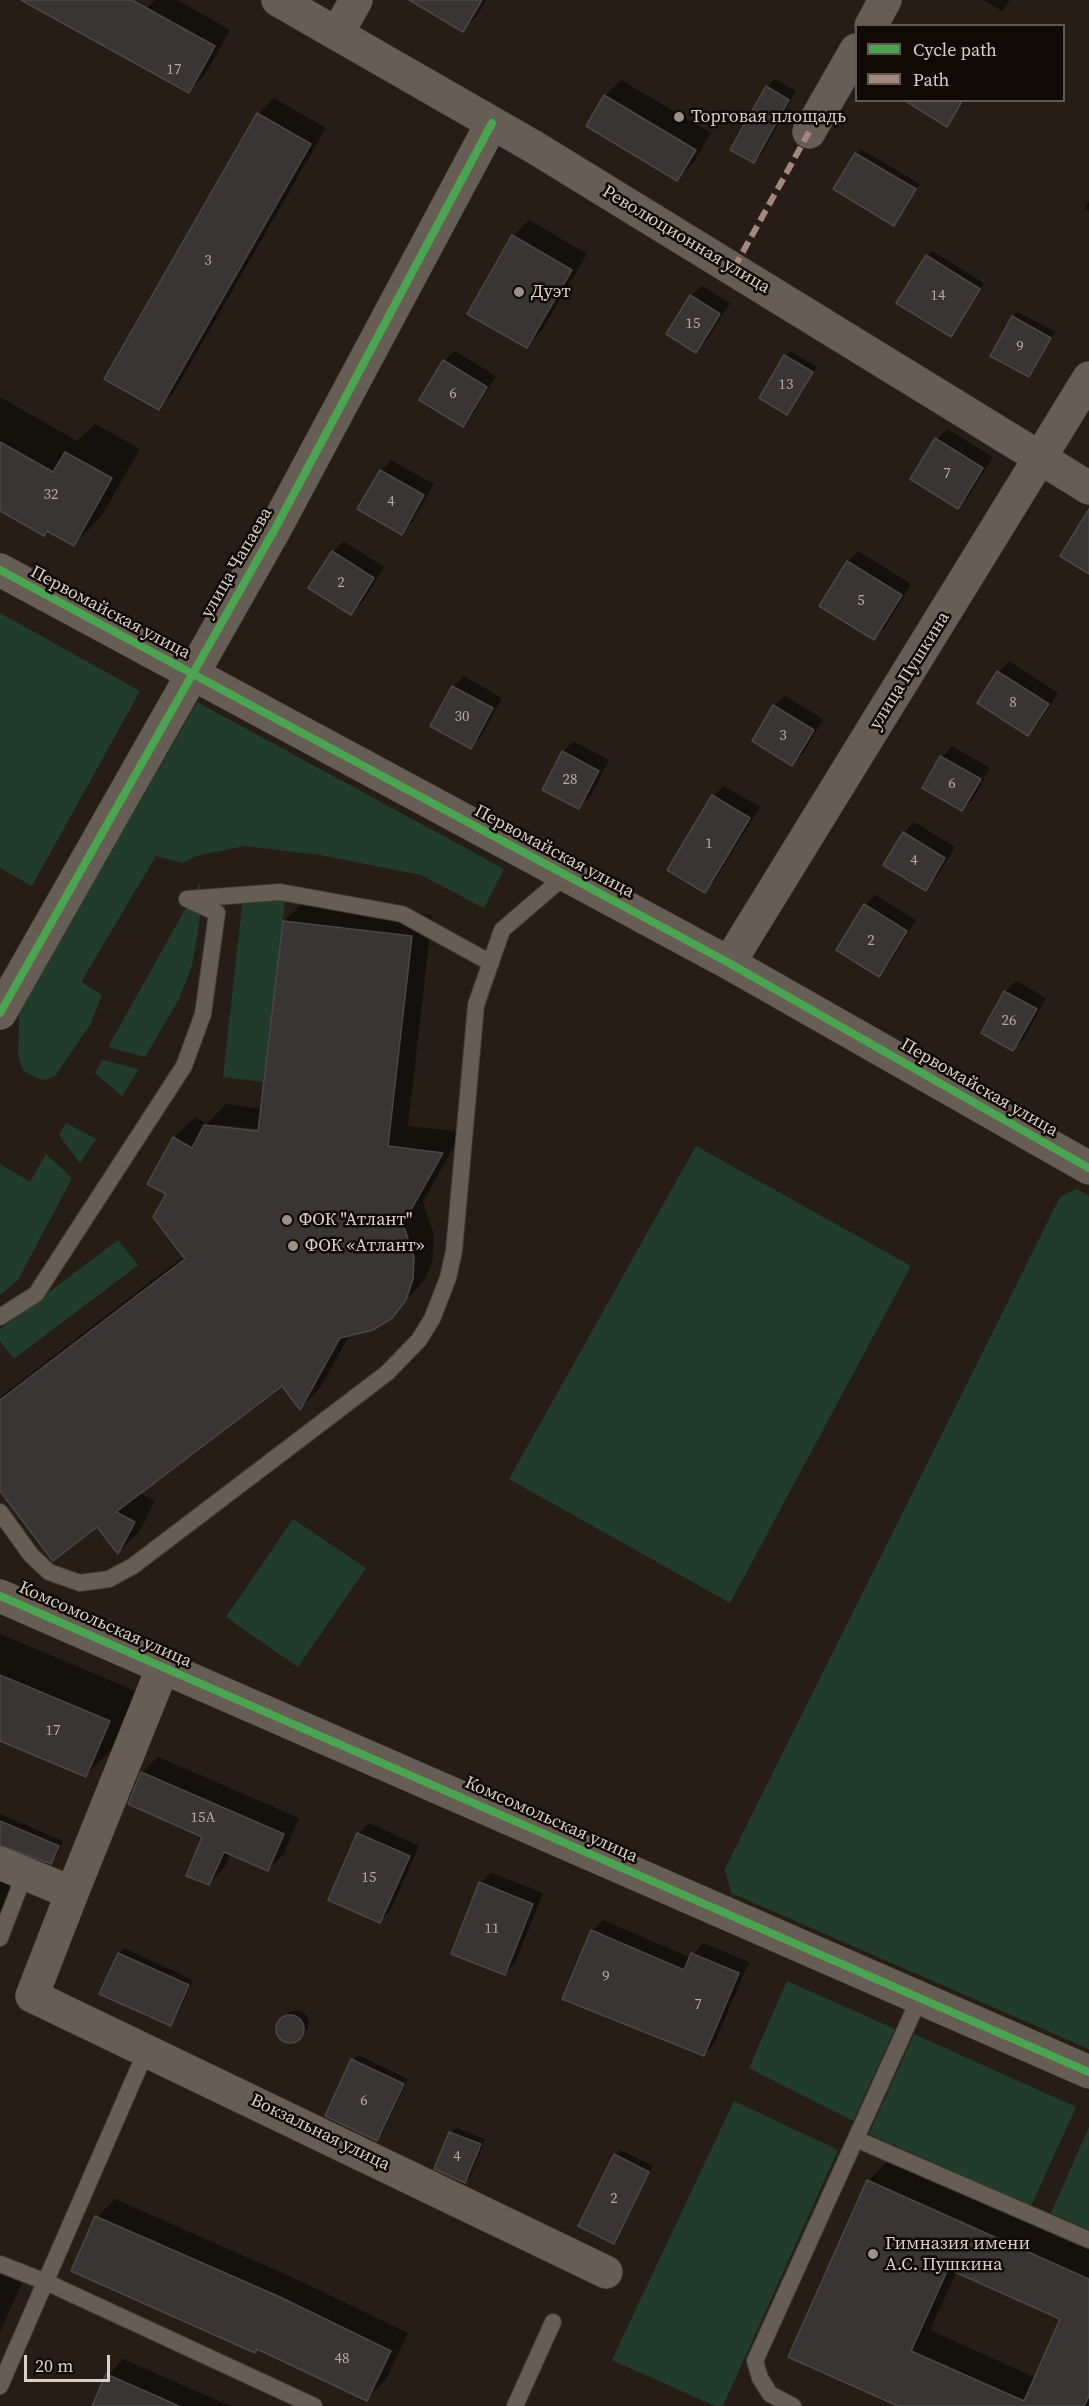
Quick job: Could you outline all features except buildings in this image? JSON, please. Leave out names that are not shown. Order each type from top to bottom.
[{"type":"street","name":"Революционная улица","points":[[278,0],[492,123],[734,268],[1089,488]]},
{"type":"street","points":[[337,34],[356,0]]},
{"type":"street","points":[[872,24],[885,0]]},
{"type":"street","points":[[809,132],[855,52]]},
{"type":"street","name":"улица Чапаева","points":[[0,1013],[276,527],[492,123]]},
{"type":"street","name":"улица Пушкина","points":[[729,963],[1041,460],[1089,378]]},
{"type":"street","name":"Первомайская улица","points":[[0,570],[729,963],[1089,1168]]},
{"type":"street","name":"Комсомольская улица","points":[[0,1596],[1089,2072]]},
{"type":"street","points":[[13,1868],[72,1893],[163,1667]]},
{"type":"street","name":"Вокзальная улица","points":[[72,1893],[32,1996],[147,2049],[606,2272]]},
{"type":"lane","points":[[0,1512],[31,1555],[49,1572],[80,1583],[109,1579],[133,1566],[378,1380],[419,1340],[436,1309],[448,1278],[454,1251],[476,1005],[502,930],[566,875]]},
{"type":"lane","points":[[0,1317],[36,1294],[184,1066],[203,1014],[217,912],[187,899],[280,892],[402,915],[491,963]]},
{"type":"lane","points":[[0,1938],[13,1868]]},
{"type":"lane","points":[[793,2406],[770,2394],[760,2378],[754,2361],[920,1997]]},
{"type":"lane","points":[[0,2386],[147,2049]]},
{"type":"lane","points":[[856,2139],[1089,2241]]},
{"type":"lane","points":[[0,2264],[46,2282],[314,2406]]},
{"type":"lane","points":[[515,2406],[554,2322]]},
{"type":"green space","points":[[0,613],[140,691],[32,886],[0,868]]},
{"type":"green space","points":[[197,702],[504,869],[484,908],[421,875],[320,855],[245,846],[196,856],[183,863],[156,856],[81,982],[102,995],[90,1025],[55,1076],[46,1080],[36,1078],[23,1070],[18,1056],[19,1011]]},
{"type":"green space","points":[[200,883],[201,909],[192,966],[179,999],[145,1057],[108,1047]]},
{"type":"green space","points":[[244,888],[286,893],[263,1082],[223,1077]]},
{"type":"green space","points":[[102,1060],[139,1069],[122,1096],[95,1073]]},
{"type":"green space","points":[[66,1123],[96,1139],[80,1163],[59,1135]]},
{"type":"green space","points":[[696,1146],[911,1266],[730,1603],[509,1479]]},
{"type":"green space","points":[[46,1154],[72,1178],[18,1280],[0,1295],[0,1164],[30,1182]]},
{"type":"green space","points":[[1077,1189],[1089,1196],[1089,2049],[731,1893],[725,1869],[1060,1197]]},
{"type":"green space","points":[[118,1240],[138,1265],[14,1359],[0,1341],[0,1329]]},
{"type":"green space","points":[[293,1519],[366,1568],[298,1667],[226,1617]]},
{"type":"green space","points":[[787,1981],[895,2029],[853,2121],[749,2068]]},
{"type":"green space","points":[[914,2034],[1076,2107],[1031,2206],[869,2134]]},
{"type":"green space","points":[[734,2101],[838,2150],[723,2406],[715,2406],[612,2360]]},
{"type":"green space","points":[[1089,2127],[1089,2230],[1051,2213]]},
{"type":"marked path","points":[[734,268],[809,132]]},
{"type":"cycle path","points":[[0,1013],[276,527],[492,123]]},
{"type":"cycle path","points":[[0,570],[729,963],[1089,1168]]},
{"type":"cycle path","points":[[0,1596],[1089,2072]]},
{"type":"place","name":"Торговая площадь","points":[[679,117]]},
{"type":"place","name":"Дуэт","points":[[519,292]]},
{"type":"place","name":"ФОК \"Атлант\"","points":[[287,1220]]},
{"type":"place","name":"ФОК «Атлант»","points":[[293,1246]]},
{"type":"place","name":"Гимназия имени А.С. Пушкина","points":[[873,2254]]}]
